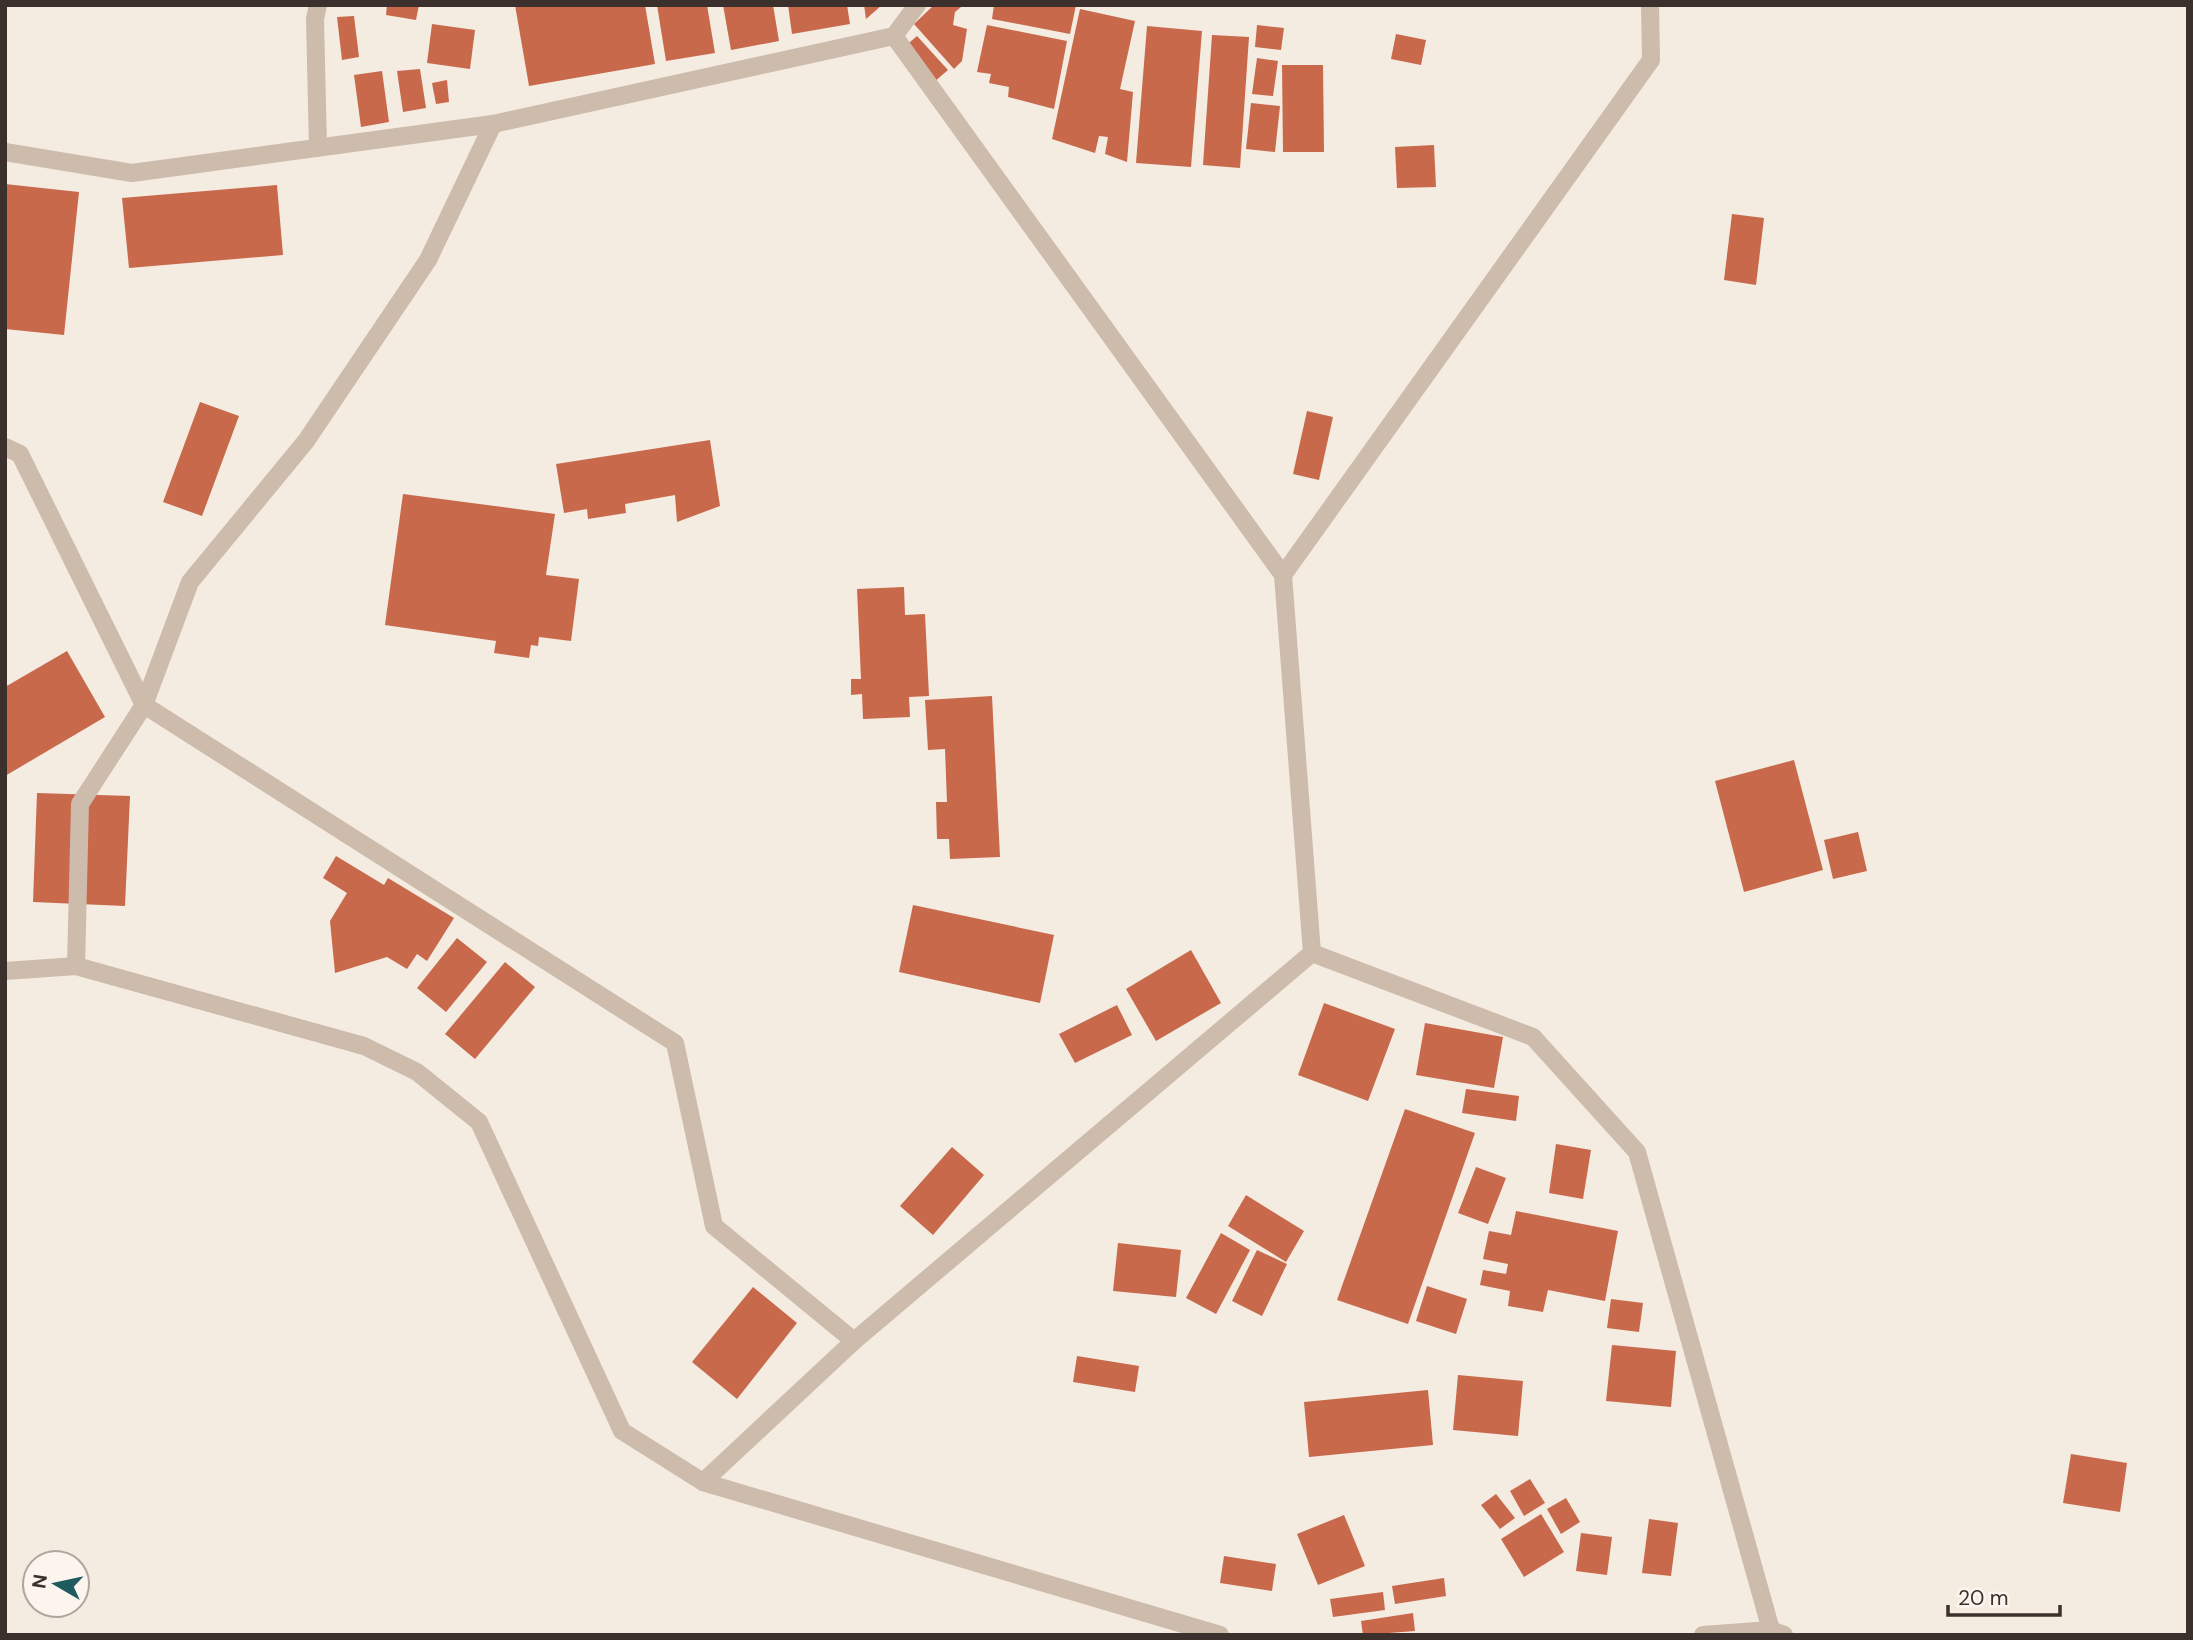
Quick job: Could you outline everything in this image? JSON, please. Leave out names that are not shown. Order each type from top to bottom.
[{"type":"street","points":[[317,148],[315,19],[318,5]]},
{"type":"street","points":[[5,152],[132,173],[493,124],[894,36],[917,5]]},
{"type":"street","points":[[1283,575],[1651,60],[1650,5]]},
{"type":"street","points":[[894,36],[1283,575],[1312,953]]},
{"type":"street","points":[[76,966],[80,804],[144,705],[190,582],[306,441],[428,260],[493,124]]},
{"type":"street","points":[[5,447],[20,454],[144,705],[675,1043],[714,1226],[853,1341]]},
{"type":"street","points":[[703,1482],[853,1341],[1312,953]]},
{"type":"street","points":[[1312,953],[1533,1037],[1637,1152],[1777,1633],[1703,1635]]},
{"type":"street","points":[[5,971],[76,966],[364,1046],[417,1072],[479,1122],[622,1431],[703,1482],[1220,1635]]},
{"type":"building","points":[[387,5],[419,5],[416,20],[386,15]]},
{"type":"building","points":[[515,5],[645,5],[655,64],[529,86]]},
{"type":"building","points":[[657,5],[707,5],[715,53],[666,61]]},
{"type":"building","points":[[723,5],[773,5],[779,41],[731,50]]},
{"type":"building","points":[[788,5],[847,5],[850,24],[792,34]]},
{"type":"building","points":[[864,5],[882,5],[866,19]]},
{"type":"building","points":[[934,5],[961,7],[955,12],[953,25],[967,29],[962,61],[954,69],[914,24]]},
{"type":"building","points":[[994,5],[1076,5],[1070,34],[992,19]]},
{"type":"building","points":[[1080,9],[1135,21],[1120,89],[1133,92],[1127,162],[1105,154],[1108,137],[1099,136],[1095,153],[1052,139]]},
{"type":"building","points":[[354,16],[359,57],[342,60],[337,17]]},
{"type":"building","points":[[432,24],[475,30],[470,69],[427,63]]},
{"type":"building","points":[[987,25],[1067,41],[1054,109],[1008,97],[1009,87],[989,83],[991,74],[977,72]]},
{"type":"building","points":[[1257,25],[1284,28],[1281,50],[1255,47]]},
{"type":"building","points":[[1147,26],[1202,31],[1191,167],[1136,163]]},
{"type":"building","points":[[1396,34],[1426,40],[1421,65],[1391,59]]},
{"type":"building","points":[[1212,35],[1249,37],[1240,168],[1203,165]]},
{"type":"building","points":[[917,36],[948,70],[934,82],[903,48]]},
{"type":"building","points":[[1257,58],[1278,61],[1273,96],[1252,94]]},
{"type":"building","points":[[1282,65],[1323,65],[1324,152],[1283,152]]},
{"type":"building","points":[[420,69],[426,108],[403,112],[397,71]]},
{"type":"building","points":[[382,71],[389,122],[361,127],[354,75]]},
{"type":"building","points":[[447,80],[449,102],[436,104],[432,83]]},
{"type":"building","points":[[1251,103],[1280,106],[1275,152],[1246,149]]},
{"type":"building","points":[[1434,145],[1436,187],[1397,188],[1395,147]]},
{"type":"building","points":[[5,184],[79,192],[64,335],[5,329]]},
{"type":"building","points":[[277,185],[283,255],[129,268],[122,198]]},
{"type":"building","points":[[1732,214],[1764,218],[1756,285],[1724,280]]},
{"type":"building","points":[[200,402],[239,416],[202,516],[163,502]]},
{"type":"building","points":[[1307,411],[1333,417],[1319,480],[1293,474]]},
{"type":"building","points":[[710,440],[720,506],[677,522],[675,495],[625,504],[626,513],[588,519],[587,509],[564,513],[556,464]]},
{"type":"building","points":[[403,494],[555,514],[546,575],[579,579],[571,641],[539,637],[538,646],[531,645],[529,658],[494,653],[496,641],[385,625]]},
{"type":"building","points":[[904,587],[905,615],[925,614],[929,696],[909,697],[910,717],[863,719],[862,694],[851,695],[851,679],[861,679],[857,589]]},
{"type":"building","points":[[67,651],[105,717],[5,776],[5,687]]},
{"type":"building","points":[[992,696],[1000,857],[950,859],[949,839],[937,839],[936,802],[947,802],[945,749],[928,750],[925,700]]},
{"type":"building","points":[[1794,760],[1823,870],[1744,892],[1715,781]]},
{"type":"building","points":[[37,793],[130,796],[125,906],[33,902]]},
{"type":"building","points":[[1858,832],[1867,871],[1833,879],[1824,840]]},
{"type":"building","points":[[336,856],[384,885],[388,878],[454,918],[427,961],[417,954],[407,969],[387,957],[335,973],[330,921],[347,893],[323,878]]},
{"type":"building","points":[[913,905],[1054,935],[1040,1003],[899,972]]},
{"type":"building","points":[[457,938],[487,962],[446,1012],[417,988]]},
{"type":"building","points":[[1191,950],[1221,1003],[1156,1041],[1126,989]]},
{"type":"building","points":[[505,962],[535,987],[475,1059],[445,1034]]},
{"type":"building","points":[[1324,1003],[1395,1029],[1368,1101],[1298,1075]]},
{"type":"building","points":[[1117,1005],[1132,1035],[1075,1063],[1059,1034]]},
{"type":"building","points":[[1425,1023],[1503,1037],[1494,1088],[1416,1075]]},
{"type":"building","points":[[1466,1089],[1519,1096],[1516,1121],[1462,1113]]},
{"type":"building","points":[[1405,1109],[1475,1133],[1408,1324],[1337,1300]]},
{"type":"building","points":[[1556,1144],[1591,1150],[1583,1199],[1549,1193]]},
{"type":"building","points":[[952,1147],[984,1175],[933,1235],[900,1206]]},
{"type":"building","points":[[1476,1167],[1506,1178],[1488,1224],[1458,1213]]},
{"type":"building","points":[[1246,1195],[1304,1231],[1286,1262],[1228,1226]]},
{"type":"building","points":[[1516,1211],[1618,1231],[1605,1301],[1548,1290],[1543,1312],[1508,1306],[1510,1291],[1480,1285],[1483,1270],[1506,1274],[1508,1264],[1483,1259],[1489,1231],[1511,1235]]},
{"type":"building","points":[[1221,1233],[1250,1250],[1216,1314],[1186,1298]]},
{"type":"building","points":[[1118,1243],[1181,1250],[1176,1297],[1113,1291]]},
{"type":"building","points":[[1257,1250],[1287,1264],[1262,1316],[1232,1301]]},
{"type":"building","points":[[1427,1286],[1467,1299],[1456,1334],[1416,1321]]},
{"type":"building","points":[[753,1287],[797,1323],[737,1399],[692,1362]]},
{"type":"building","points":[[1611,1299],[1643,1303],[1639,1332],[1607,1328]]},
{"type":"building","points":[[1612,1345],[1676,1351],[1671,1407],[1606,1401]]},
{"type":"building","points":[[1077,1356],[1139,1366],[1135,1392],[1073,1382]]},
{"type":"building","points":[[1458,1375],[1523,1381],[1518,1436],[1453,1430]]},
{"type":"building","points":[[1428,1390],[1433,1445],[1309,1457],[1304,1402]]},
{"type":"building","points":[[2071,1454],[2127,1463],[2120,1512],[2063,1503]]},
{"type":"building","points":[[1530,1479],[1545,1503],[1524,1516],[1510,1491]]},
{"type":"building","points":[[1496,1494],[1515,1518],[1500,1529],[1481,1505]]},
{"type":"building","points":[[1566,1498],[1580,1522],[1561,1534],[1547,1509]]},
{"type":"building","points":[[1541,1514],[1564,1552],[1524,1577],[1501,1539]]},
{"type":"building","points":[[1344,1515],[1365,1566],[1318,1585],[1297,1534]]},
{"type":"building","points":[[1649,1519],[1678,1523],[1671,1576],[1642,1573]]},
{"type":"building","points":[[1581,1533],[1612,1537],[1607,1575],[1576,1571]]},
{"type":"building","points":[[1224,1556],[1276,1564],[1272,1591],[1220,1583]]},
{"type":"building","points":[[1444,1578],[1446,1596],[1395,1604],[1392,1586]]},
{"type":"building","points":[[1383,1592],[1385,1610],[1333,1617],[1330,1599]]},
{"type":"building","points":[[1413,1613],[1415,1631],[1363,1635],[1361,1621]]}]
